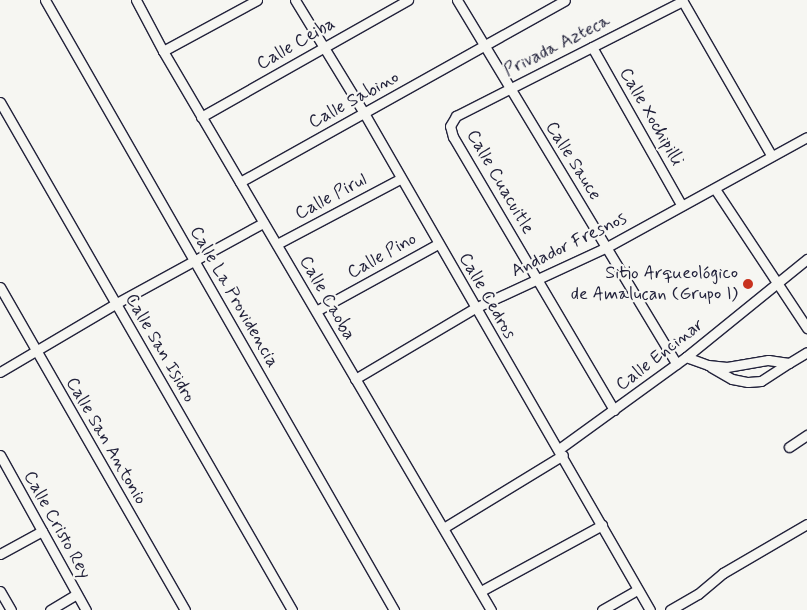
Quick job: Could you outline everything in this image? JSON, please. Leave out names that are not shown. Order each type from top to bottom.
[{"type":"street","name":"Calle La Providencia","points":[[45,0],[394,610]]},
{"type":"street","name":"Calle Caoba","points":[[136,0],[201,117],[444,527],[491,610]]},
{"type":"street","points":[[163,51],[257,0]]},
{"type":"street","name":"Calle Cedros","points":[[295,0],[364,114],[475,308],[561,452],[637,590],[650,610]]},
{"type":"street","name":"Calle Ceiba","points":[[201,117],[408,0]]},
{"type":"street","name":"Calle Sauce","points":[[457,0],[677,364]]},
{"type":"street","name":"Calle Sabino","points":[[240,182],[565,0]]},
{"type":"street","points":[[682,0],[771,155]]},
{"type":"street","name":"Privada Azteca","points":[[450,126],[456,116],[682,0]]},
{"type":"street","name":"Calle Xochipilli","points":[[592,47],[681,204]]},
{"type":"street","name":"Calle San Isidro","points":[[0,102],[292,610]]},
{"type":"street","name":"Calle Cuacuitle","points":[[450,126],[453,137],[538,278],[614,410]]},
{"type":"street","name":"Andador Fresnos","points":[[355,379],[475,308],[607,247],[681,204],[715,189],[771,155],[807,137]]},
{"type":"street","name":"Calle Pirul","points":[[277,244],[400,179]]},
{"type":"street","points":[[715,189],[807,328]]},
{"type":"street","points":[[0,372],[37,353],[115,304],[263,223]]},
{"type":"street","name":"Calle Pino","points":[[316,311],[438,244]]},
{"type":"street","name":"Calle Encinar","points":[[444,527],[561,452],[686,357],[777,280],[807,259]]},
{"type":"street","name":"Calle San Antonio","points":[[0,287],[185,610]]},
{"type":"street","points":[[686,357],[708,365],[732,378],[748,382],[761,380],[807,352]]},
{"type":"street","points":[[708,365],[727,366],[768,360],[789,363]]},
{"type":"street","points":[[789,446],[807,436]]},
{"type":"street","name":"Calle Cristo Rey","points":[[0,456],[86,610]]},
{"type":"street","points":[[670,610],[698,594],[722,573],[807,524]]},
{"type":"street","points":[[481,591],[602,525]]},
{"type":"street","points":[[0,554],[42,531]]},
{"type":"street","points":[[602,610],[637,590]]},
{"type":"street","points":[[0,591],[11,610]]},
{"type":"street","points":[[50,610],[77,594]]},
{"type":"place","name":"Sitio Arqueológico de Amalucan (Grupo I)","points":[[748,284]]}]
